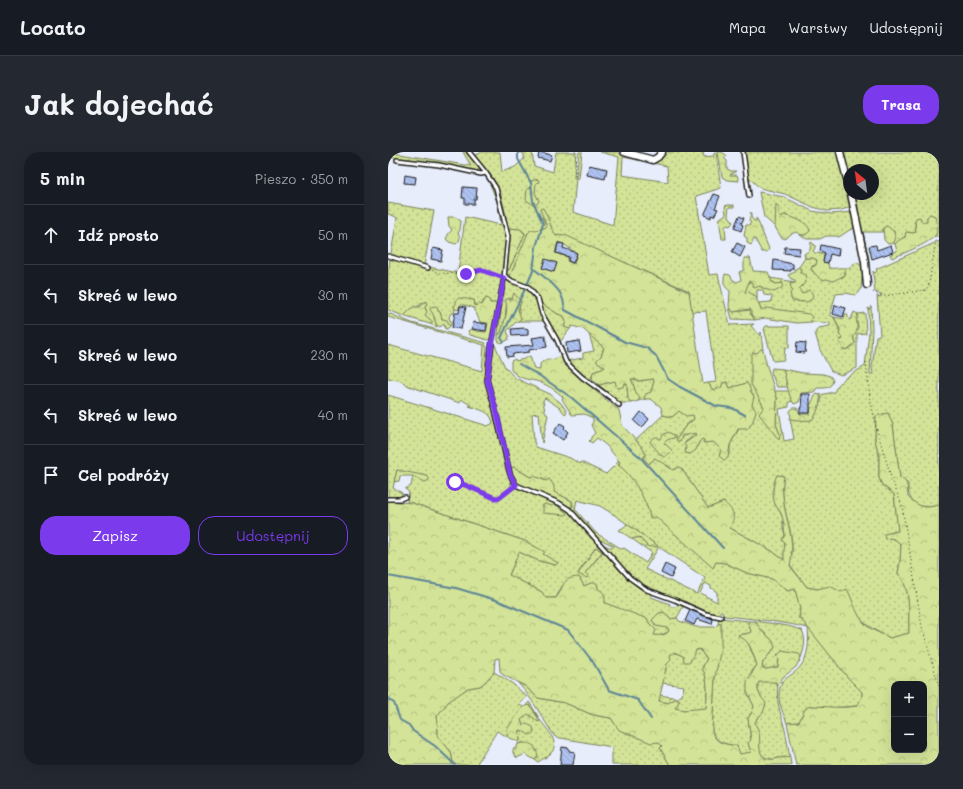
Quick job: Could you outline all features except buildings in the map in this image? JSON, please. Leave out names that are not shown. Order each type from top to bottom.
[{"type":"street","points":[[624,152],[653,160],[662,152]]},
{"type":"street","points":[[840,152],[843,164]]},
{"type":"street","points":[[852,200],[866,262],[867,285]]},
{"type":"lane","points":[[469,152],[496,188],[508,236],[504,277],[492,342],[487,380],[496,409],[510,474],[516,485],[559,503],[570,510],[630,578],[647,590],[676,600],[706,614],[721,617]]},
{"type":"lane","points":[[743,152],[749,196]]},
{"type":"lane","points":[[397,160],[439,165],[481,174],[486,173]]},
{"type":"lane","points":[[388,256],[428,268]]},
{"type":"lane","points":[[504,277],[528,287],[538,299],[542,314],[557,340],[566,362],[582,377],[619,405]]},
{"type":"lane","points":[[388,499],[400,499],[405,497]]},
{"type":"path","points":[[575,176],[578,152]]},
{"type":"path","points":[[873,292],[884,296],[926,290],[929,284],[936,240]]},
{"type":"path","points":[[428,268],[439,273],[466,274],[481,270],[504,277]]},
{"type":"path","points":[[866,362],[870,397],[876,427],[891,477],[902,506],[922,627],[939,686]]},
{"type":"path","points":[[456,477],[455,482],[495,498],[499,498],[516,485]]},
{"type":"green space","points":[[388,152],[471,166],[463,152],[466,152],[480,168],[478,171],[473,171],[423,161],[388,157]]},
{"type":"green space","points":[[482,152],[500,152],[502,172],[515,167],[524,159],[524,154],[520,152],[532,152],[534,166],[553,172],[556,152],[576,152],[574,177],[576,178],[573,212],[613,225],[619,157],[600,152],[618,152],[653,161],[662,157],[665,152],[703,152],[704,157],[714,156],[714,152],[716,152],[721,188],[696,196],[709,275],[718,274],[730,325],[754,324],[751,326],[760,336],[761,332],[763,350],[761,349],[757,353],[760,399],[780,435],[776,424],[777,398],[774,391],[789,391],[793,401],[789,402],[789,407],[779,409],[784,441],[794,439],[790,418],[811,420],[814,418],[822,398],[820,395],[834,392],[843,380],[865,366],[869,332],[868,308],[869,310],[871,306],[872,329],[870,374],[873,374],[872,367],[876,336],[880,335],[877,296],[881,297],[881,294],[875,292],[873,271],[875,273],[877,271],[876,269],[939,241],[939,505],[926,507],[921,506],[916,504],[910,497],[908,484],[900,478],[893,425],[888,413],[876,416],[875,440],[879,455],[879,478],[882,485],[894,494],[898,531],[885,534],[885,539],[894,539],[901,545],[898,573],[907,594],[909,609],[909,633],[890,638],[870,627],[860,619],[853,606],[851,598],[830,587],[817,589],[807,587],[790,565],[792,546],[784,505],[783,476],[777,475],[773,488],[775,504],[783,518],[785,535],[784,560],[772,551],[730,528],[724,502],[708,508],[681,468],[673,470],[667,465],[649,464],[643,458],[646,454],[636,440],[663,415],[672,417],[679,411],[693,415],[694,419],[686,425],[678,437],[695,433],[696,435],[685,442],[698,447],[699,442],[702,439],[704,440],[704,443],[713,442],[730,453],[730,445],[752,405],[747,383],[730,388],[727,382],[723,383],[721,388],[713,390],[708,383],[716,382],[706,311],[691,312],[689,291],[565,236],[556,236],[547,215],[542,217],[547,227],[531,230],[528,233],[512,280],[506,273],[507,269],[509,270],[525,233],[520,229],[508,228],[498,187],[490,174],[473,155]],"holes":[[[623,157],[667,166],[668,182],[622,175]]]},
{"type":"green space","points":[[579,152],[582,152],[579,178],[576,178]]},
{"type":"green space","points":[[718,152],[727,156],[724,158],[727,161],[727,169],[736,171],[730,175],[737,175],[739,181],[727,180],[722,177]]},
{"type":"green space","points":[[744,152],[838,152],[843,168],[843,200],[851,200],[852,206],[842,210],[827,211],[813,207],[785,194],[760,188],[749,178],[750,190]]},
{"type":"green space","points":[[842,152],[939,152],[939,236],[934,238],[937,233],[927,222],[915,222],[916,232],[908,232],[895,244],[893,243],[895,238],[894,231],[883,228],[883,232],[863,232],[869,259],[866,259],[853,200],[879,200],[879,164],[845,164]]},
{"type":"green space","points":[[489,178],[497,194],[507,242],[497,304],[484,300],[482,305],[475,306],[474,300],[458,303],[454,306],[454,313],[451,313],[449,317],[451,322],[453,322],[450,326],[442,319],[438,310],[433,313],[437,327],[430,324],[432,322],[425,315],[425,307],[423,302],[407,313],[405,315],[406,317],[388,310],[388,272],[397,218],[388,214],[388,203],[434,211],[424,266],[458,273],[465,217],[501,225],[498,204],[488,179]]},
{"type":"green space","points":[[538,179],[539,182],[536,183],[535,193],[539,201],[534,205],[526,200],[527,189],[532,187],[531,181]]},
{"type":"green space","points":[[759,192],[784,197],[812,211],[831,214],[853,212],[855,224],[852,230],[851,229],[839,237],[826,236],[820,239],[807,239],[800,235],[805,235],[805,223],[785,215],[781,217],[777,205],[775,227],[764,217]]},
{"type":"green space","points":[[776,204],[779,208],[779,214],[781,217],[784,215],[800,220],[809,228],[810,231],[803,235],[796,232],[785,239],[781,237],[775,227]]},
{"type":"green space","points":[[734,205],[734,207],[729,207],[728,214],[733,222],[730,226],[727,225],[725,227],[726,239],[722,239],[719,219],[726,214],[725,206]]},
{"type":"green space","points":[[543,208],[556,236],[565,235],[689,292],[703,384],[708,383],[713,390],[721,388],[723,383],[727,382],[730,388],[747,383],[751,393],[754,396],[752,405],[756,411],[753,421],[748,429],[738,429],[730,445],[728,458],[724,460],[719,456],[721,449],[713,442],[704,443],[704,440],[702,439],[696,450],[690,454],[685,453],[686,447],[684,444],[696,435],[696,433],[682,436],[680,442],[676,440],[684,428],[694,419],[693,415],[686,416],[679,411],[672,417],[663,415],[661,407],[651,399],[644,398],[646,394],[651,392],[654,381],[653,379],[638,381],[631,379],[640,398],[638,401],[632,403],[628,399],[627,384],[624,383],[623,387],[617,388],[615,381],[599,385],[592,379],[593,372],[605,367],[596,361],[601,356],[604,348],[583,329],[572,326],[570,329],[564,327],[566,322],[564,316],[558,314],[541,303],[530,287],[512,280],[510,276],[528,233],[531,230],[547,227],[540,209]],"holes":[[[558,242],[577,253],[574,264],[567,261],[568,257],[555,253]]]},
{"type":"green space","points":[[751,212],[751,217],[754,221],[756,221],[756,218],[757,219],[769,249],[767,252],[762,252],[755,239],[753,239],[751,245],[747,243],[747,238],[744,236],[746,225],[751,223],[749,221]]},
{"type":"green space","points":[[930,214],[935,216],[937,232],[935,236],[924,244],[892,258],[890,255],[897,251],[895,244],[905,237],[906,232],[916,232],[916,218],[920,217],[922,222],[927,222],[927,217]]},
{"type":"green space","points":[[448,217],[455,217],[461,221],[460,230],[458,233],[460,239],[456,244],[449,242],[446,239],[452,230],[449,226]]},
{"type":"green space","points":[[887,226],[894,232],[895,236],[895,241],[888,244],[884,240],[883,228]]},
{"type":"green space","points":[[508,228],[520,229],[525,234],[509,270],[507,269],[510,237]]},
{"type":"green space","points":[[811,242],[815,245],[813,251],[815,253],[824,254],[823,262],[828,263],[829,268],[845,268],[845,275],[833,281],[827,279],[822,280],[817,276],[811,268],[816,265],[817,260],[813,258],[805,258],[804,254],[810,250]]},
{"type":"green space","points":[[744,258],[750,258],[753,271],[768,272],[772,282],[776,284],[783,283],[782,288],[774,292],[760,286],[754,288],[752,283],[749,281],[745,293],[749,292],[756,297],[761,310],[767,308],[809,314],[812,317],[811,322],[797,323],[765,318],[755,320],[750,309],[733,312],[729,306],[730,291],[725,285],[724,277],[725,274],[730,275],[733,280],[737,282],[741,280],[739,272],[744,270]]},
{"type":"green space","points":[[805,258],[813,258],[817,260],[816,265],[812,266],[812,271],[820,278],[843,277],[845,275],[845,268],[851,268],[856,262],[862,266],[865,277],[862,277],[861,290],[855,295],[846,293],[836,294],[830,315],[834,317],[843,339],[839,340],[848,349],[855,343],[853,337],[858,327],[856,318],[858,314],[865,313],[866,333],[857,334],[857,368],[841,375],[831,371],[820,350],[815,333],[818,328],[830,326],[830,323],[811,322],[812,317],[761,310],[759,303],[771,302],[772,296],[764,295],[763,290],[757,290],[757,299],[756,296],[744,294],[749,281],[765,289],[783,283],[776,284],[772,282],[770,278],[795,282],[790,284],[798,301],[802,302],[804,293],[802,294],[800,292],[798,272],[801,270],[799,267]]},
{"type":"green space","points":[[799,267],[801,270],[799,272],[807,276],[804,284],[799,289],[802,294],[809,290],[813,296],[812,299],[807,302],[792,301],[790,293],[792,291],[790,284],[795,283],[795,280],[791,279],[788,275],[795,272],[795,269]]},
{"type":"green space","points":[[505,279],[526,287],[532,293],[545,321],[517,321],[520,304],[512,299],[507,299],[505,319],[501,333],[498,335]]},
{"type":"green space","points":[[514,293],[521,302],[518,309],[521,319],[507,331],[509,336],[508,340],[501,343],[498,341],[498,335],[501,333],[506,316],[507,308],[505,300],[512,299]]},
{"type":"green space","points":[[459,298],[474,300],[475,306],[479,304],[482,305],[486,298],[489,299],[490,303],[497,304],[491,339],[488,340],[470,335],[468,331],[471,329],[486,332],[488,323],[480,322],[474,308],[460,305],[458,310],[455,309],[454,306],[456,304],[456,300]]},
{"type":"green space","points":[[426,301],[427,304],[425,307],[427,312],[425,315],[433,322],[430,324],[406,317],[405,315],[413,307],[419,307]]},
{"type":"green space","points":[[541,303],[558,314],[564,316],[566,322],[564,326],[570,329],[560,342],[544,313]]},
{"type":"green space","points":[[435,306],[440,312],[442,319],[447,320],[450,326],[447,329],[445,329],[444,324],[440,327],[436,324],[430,310],[431,307]]},
{"type":"green space","points":[[729,307],[733,312],[751,310],[751,314],[755,320],[732,319]]},
{"type":"green space","points":[[854,312],[858,314],[857,332],[853,337],[855,343],[848,349],[844,350],[839,341],[843,339],[839,335],[840,330],[834,317],[844,319],[845,314],[847,314],[849,320]]},
{"type":"green space","points":[[388,313],[412,323],[486,343],[485,384],[493,411],[505,467],[511,483],[510,488],[499,496],[495,496],[458,481],[458,475],[454,475],[452,484],[470,488],[497,502],[515,487],[562,507],[569,512],[620,571],[639,588],[650,592],[651,597],[670,604],[669,606],[675,607],[680,604],[684,605],[677,618],[670,619],[664,612],[659,613],[652,620],[657,626],[668,628],[668,632],[659,636],[653,635],[656,630],[648,622],[605,603],[598,589],[591,583],[584,586],[579,577],[562,586],[556,598],[545,598],[542,592],[509,575],[519,552],[539,561],[555,565],[557,563],[543,554],[544,552],[525,541],[407,502],[409,492],[405,489],[411,486],[413,476],[419,480],[427,481],[397,470],[393,488],[402,493],[402,496],[388,498],[388,395],[488,426],[493,423],[492,419],[487,413],[469,406],[472,406],[461,399],[460,403],[409,386],[401,381],[388,378],[388,345],[482,371],[484,345],[388,317]],"holes":[[[596,547],[603,552],[585,573],[578,573]]]},
{"type":"green space","points":[[766,326],[789,326],[789,348],[785,347],[784,360],[773,361],[764,329]]},
{"type":"green space","points":[[589,334],[604,348],[601,356],[605,367],[593,372],[591,380],[574,369],[566,361],[583,358],[583,353],[594,351]]},
{"type":"green space","points":[[495,345],[505,367],[515,378],[550,394],[561,403],[567,412],[565,414],[560,408],[545,398],[543,400],[545,412],[548,415],[542,443],[539,413],[532,414],[534,442],[536,447],[570,458],[580,464],[581,462],[606,474],[619,461],[621,463],[618,465],[628,474],[638,488],[646,503],[650,517],[656,516],[713,567],[716,562],[725,563],[747,573],[772,579],[788,591],[795,588],[800,609],[799,618],[801,618],[849,679],[862,692],[862,697],[857,706],[830,708],[810,706],[805,709],[799,722],[787,723],[780,703],[779,696],[781,685],[786,678],[797,671],[803,663],[807,653],[808,628],[756,619],[724,616],[722,611],[718,615],[711,613],[637,582],[629,576],[601,544],[612,548],[614,546],[597,539],[569,507],[572,507],[573,505],[572,501],[554,492],[549,479],[546,481],[543,479],[530,477],[514,467],[509,469],[488,381]],"holes":[[[577,500],[600,506],[658,546],[648,545],[639,537],[632,539],[652,553],[646,563],[624,548],[622,549],[596,533],[575,509]],[[659,547],[705,578],[697,594],[645,569]],[[705,583],[711,586],[711,588],[717,592],[717,602],[700,593]]]},
{"type":"green space","points":[[761,349],[763,350],[777,398],[776,424],[780,435],[779,440],[759,414],[764,407],[751,384],[751,357],[753,352],[757,353]]},
{"type":"green space","points":[[530,356],[534,369],[540,370],[540,364],[545,360],[554,360],[559,356],[563,357],[594,387],[593,389],[619,410],[622,425],[641,446],[646,454],[643,458],[649,464],[655,458],[673,470],[679,467],[681,468],[708,508],[724,502],[730,508],[733,514],[733,520],[730,528],[772,551],[784,560],[785,544],[782,540],[785,535],[783,521],[781,513],[774,503],[773,495],[774,482],[777,475],[784,476],[784,505],[792,546],[790,566],[807,587],[817,589],[830,586],[841,592],[847,589],[863,622],[872,629],[890,638],[909,633],[909,609],[905,587],[898,573],[901,545],[894,539],[885,539],[884,534],[898,531],[894,494],[882,485],[879,478],[879,455],[875,440],[876,416],[888,413],[893,425],[900,478],[906,483],[908,497],[915,503],[922,506],[929,507],[939,505],[939,765],[796,765],[787,723],[799,722],[805,709],[810,706],[857,706],[862,697],[862,692],[849,679],[799,618],[800,609],[795,589],[788,591],[772,579],[747,573],[725,563],[716,562],[713,568],[656,517],[650,517],[646,503],[638,488],[628,474],[618,465],[620,463],[619,461],[607,446],[597,438],[592,443],[589,441],[595,433],[591,425],[593,418],[584,414],[572,415],[562,399],[563,397],[557,392],[543,384],[523,378],[514,373],[511,370],[511,361],[515,359],[516,361]]},
{"type":"green space","points":[[772,368],[783,369],[788,387],[777,387],[771,372]]},
{"type":"green space","points":[[783,369],[803,373],[823,374],[830,376],[833,380],[831,385],[827,387],[817,388],[814,392],[801,393],[799,402],[794,404],[788,391]]},
{"type":"green space","points":[[631,379],[638,381],[653,379],[654,381],[651,393],[644,397],[646,399],[638,401],[640,398]]},
{"type":"green space","points":[[614,381],[617,388],[624,383],[627,384],[628,399],[632,403],[620,403],[599,385]]},
{"type":"green space","points":[[817,394],[820,395],[820,400],[817,413],[813,419],[791,419],[790,411],[793,408],[797,408],[800,414],[810,414],[811,407],[807,407],[806,405],[811,404]]},
{"type":"green space","points":[[668,432],[676,437],[667,440],[664,443],[672,450],[664,457],[650,442],[655,437],[661,439],[663,435]]},
{"type":"green space","points":[[514,467],[530,477],[534,476],[546,481],[549,479],[552,482],[554,492],[572,501],[572,507],[517,484],[509,469]]},
{"type":"green space","points":[[397,470],[427,476],[429,480],[425,482],[412,476],[400,476],[399,481],[394,482]]},
{"type":"green space","points":[[388,501],[412,503],[525,541],[545,552],[543,554],[558,563],[556,565],[539,561],[519,552],[509,575],[542,592],[546,598],[556,598],[566,581],[579,577],[584,586],[591,583],[597,583],[598,589],[604,594],[605,603],[648,619],[648,622],[656,630],[654,635],[662,635],[669,631],[668,628],[656,626],[652,620],[659,613],[664,612],[670,619],[677,618],[679,621],[696,627],[715,627],[718,624],[721,624],[721,648],[715,677],[712,731],[713,735],[718,741],[737,746],[740,754],[751,752],[748,743],[751,740],[748,718],[754,706],[747,692],[747,681],[757,665],[748,644],[738,635],[750,633],[751,631],[748,623],[749,621],[755,621],[762,631],[772,640],[775,647],[763,662],[762,667],[766,669],[778,667],[779,660],[777,656],[782,651],[799,654],[801,657],[796,667],[783,677],[777,686],[776,682],[759,682],[758,685],[759,693],[766,703],[763,713],[757,718],[755,723],[759,732],[762,755],[769,759],[783,757],[790,758],[791,765],[670,765],[660,748],[662,746],[658,742],[651,743],[619,730],[611,718],[593,715],[565,703],[538,698],[525,686],[503,675],[500,671],[499,658],[495,659],[494,672],[486,681],[480,686],[468,688],[448,702],[437,716],[438,736],[451,752],[453,763],[451,765],[388,765]],"holes":[[[700,649],[707,658],[702,669],[707,682],[706,708],[684,710],[675,708],[680,700],[675,699],[668,703],[659,701],[667,664],[671,660],[670,655],[674,652],[683,656],[684,662],[690,662],[696,650]]]},
{"type":"green space","points":[[545,504],[552,506],[554,504],[567,513],[566,515],[543,513],[543,505]]},
{"type":"green space","points":[[627,524],[658,546],[647,546],[639,537],[632,539],[619,530]]},
{"type":"green space","points":[[596,547],[602,552],[585,573],[589,575],[587,578],[578,574]]},
{"type":"green space","points":[[719,618],[749,621],[750,633],[738,635],[747,640],[757,665],[752,671],[747,692],[754,706],[748,718],[751,740],[748,743],[751,752],[740,755],[737,746],[725,744],[718,740],[713,735],[712,731],[715,677],[721,626],[721,624],[718,624]]},
{"type":"green space","points":[[755,621],[788,626],[802,630],[804,634],[804,646],[801,657],[779,660],[778,667],[766,669],[762,667],[763,662],[775,647],[769,637],[759,628]]},
{"type":"green space","points":[[700,649],[707,658],[702,669],[707,682],[706,709],[684,710],[675,708],[679,701],[675,699],[668,703],[659,701],[660,695],[678,698],[679,696],[682,696],[684,686],[662,683],[670,655],[674,652],[683,656]]},
{"type":"green space","points":[[494,672],[513,684],[527,697],[519,704],[524,708],[507,729],[508,737],[497,731],[476,765],[451,765],[453,763],[451,752],[438,736],[437,716],[447,702],[468,688],[480,686]]},
{"type":"green space","points":[[759,682],[776,682],[777,686],[778,685],[778,701],[790,758],[785,757],[771,759],[764,757],[760,753],[755,722],[763,713],[763,701],[758,687]]},
{"type":"green space","points":[[518,683],[525,686],[538,698],[565,703],[593,715],[611,718],[615,724],[658,742],[662,746],[660,748],[670,765],[612,765],[612,747],[555,737],[533,702]]},
{"type":"green space","points":[[529,702],[539,718],[529,705],[524,708]]},
{"type":"green space","points":[[529,705],[540,721],[539,722],[528,714],[521,720],[523,725],[527,724],[533,727],[534,732],[529,735],[521,730],[519,731],[519,742],[508,737],[507,729],[523,707]]},
{"type":"green space","points":[[528,713],[538,722],[540,720],[549,731],[553,740],[554,749],[547,757],[538,762],[535,760],[538,756],[524,743],[518,744],[520,740],[519,731],[523,731],[525,733],[527,724],[523,725],[521,720]]},
{"type":"green space","points":[[518,744],[530,744],[535,748],[538,756],[535,760],[525,754],[517,758],[513,753],[513,749],[516,749]]},
{"type":"waterway","points":[[518,152],[518,159],[531,183],[533,201],[543,224],[536,247],[533,271],[527,285]]},
{"type":"waterway","points":[[534,269],[557,289],[563,299],[565,310],[625,342],[647,348],[656,356],[668,379],[680,387],[716,406],[732,408],[745,415]]},
{"type":"waterway","points":[[504,342],[501,338],[526,287]]},
{"type":"waterway","points":[[519,364],[540,376],[572,398],[640,457],[723,548]]},
{"type":"waterway","points":[[388,576],[456,588],[496,600],[568,630],[593,662],[609,690],[638,700],[651,719]]},
{"type":"waterway","points":[[388,698],[394,703],[400,720],[409,725],[413,731],[435,746],[455,765]]},
{"type":"route","points":[[455,482],[495,498],[499,498],[516,485],[510,474],[496,409],[487,380],[492,342],[504,278],[481,270],[466,274]]}]
